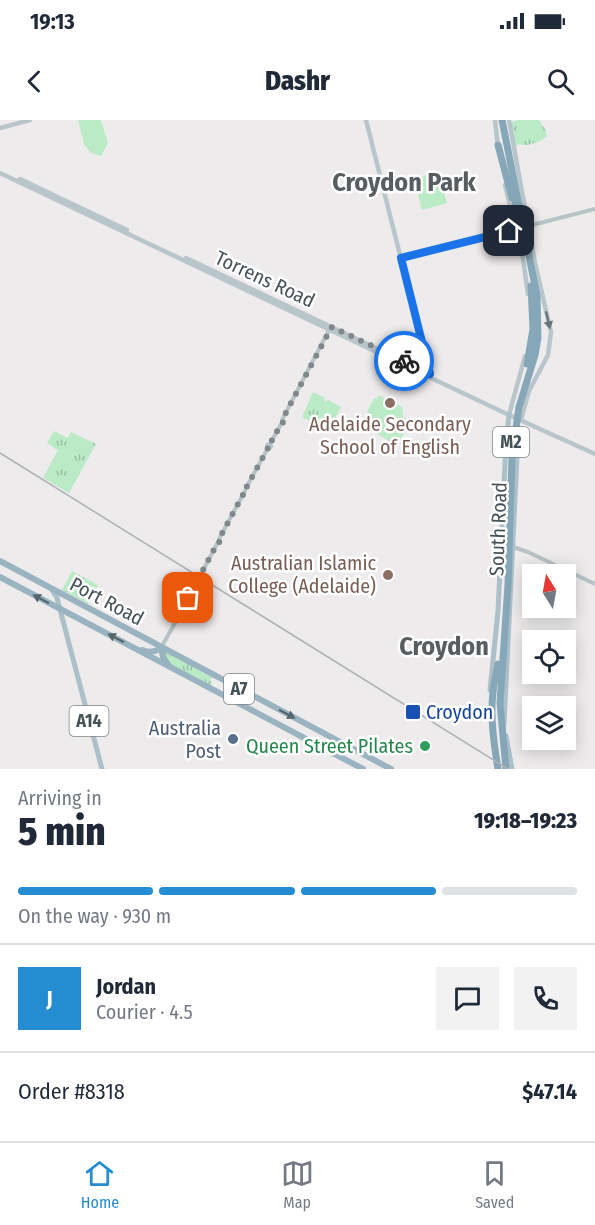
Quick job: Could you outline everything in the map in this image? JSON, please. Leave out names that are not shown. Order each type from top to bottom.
[{"type":"highway","name":"M2","points":[[504,120],[537,296],[538,326],[535,355],[514,431],[500,703],[505,769]]},
{"type":"highway","name":"M2","points":[[504,120],[531,288],[533,328],[529,357],[511,432],[496,712],[505,769]]},
{"type":"highway","points":[[498,145],[517,212]]},
{"type":"highway","name":"Port Road","points":[[0,561],[391,769]]},
{"type":"highway","name":"Port Road","points":[[0,577],[363,769]]},
{"type":"highway","points":[[60,609],[65,603]]},
{"type":"highway","points":[[65,603],[76,603]]},
{"type":"highway","points":[[65,603],[64,608],[67,612]]},
{"type":"highway","points":[[150,642],[154,648],[151,652]]},
{"type":"highway","points":[[136,649],[151,652],[161,648],[163,657],[170,668]]},
{"type":"highway","points":[[504,648],[504,723]]},
{"type":"highway","points":[[496,769],[492,705],[498,664]]},
{"type":"highway","points":[[215,691],[212,683],[216,677]]},
{"type":"highway","points":[[253,697],[256,704],[253,711]]},
{"type":"main road","points":[[0,126],[18,120]]},
{"type":"main road","points":[[0,126],[30,120]]},
{"type":"main road","points":[[366,120],[429,375]]},
{"type":"main road","points":[[495,120],[506,190],[526,277],[530,315],[525,359],[508,413]]},
{"type":"main road","name":"South Road","points":[[504,120],[551,338],[548,355],[529,392],[520,421],[504,723],[512,769]]},
{"type":"main road","name":"Torrens Road","points":[[0,171],[332,331],[500,407],[520,421],[528,422],[595,454]]},
{"type":"main road","name":"Torrens Road","points":[[429,375],[508,413]]},
{"type":"main road","points":[[500,407],[511,405]]},
{"type":"main road","points":[[524,409],[528,422]]},
{"type":"main road","name":"South Road","points":[[496,769],[490,707],[498,611],[508,413]]},
{"type":"main road","points":[[501,546],[513,550]]},
{"type":"main road","name":"A14","points":[[50,589],[56,595],[102,769]]},
{"type":"street","points":[[528,226],[595,209]]},
{"type":"street","points":[[401,258],[516,230]]},
{"type":"street","points":[[161,648],[332,331]]},
{"type":"street","points":[[513,550],[521,549],[595,584]]},
{"type":"green space","points":[[78,120],[101,120],[108,143],[101,156],[91,153],[84,144]]},
{"type":"green space","points":[[539,120],[547,136],[534,143],[515,146],[511,122]]},
{"type":"green space","points":[[439,172],[447,203],[422,210],[414,179]]},
{"type":"green space","points":[[313,392],[325,398],[326,402],[328,400],[341,407],[326,430],[302,417]]},
{"type":"green space","points":[[379,395],[402,407],[403,417],[411,421],[397,446],[361,424],[374,398],[376,399]]},
{"type":"green space","points":[[54,431],[68,438],[71,432],[96,444],[69,493],[43,478],[58,450],[47,443]]},
{"type":"green space","points":[[72,571],[98,585],[88,604],[62,590]]},
{"type":"green space","points":[[165,652],[213,676],[212,687],[168,663]]},
{"type":"railway","points":[[0,453],[508,769]]},
{"type":"way so far","points":[[188,598],[247,490],[268,448],[267,445],[270,444],[283,423],[282,420],[332,327],[404,361]]},
{"type":"place","name":"Adelaide Secondary School of English","points":[[390,403]]},
{"type":"place","name":"Australian Islamic College (Adelaide)","points":[[388,575]]},
{"type":"place","name":"Croydon","points":[[413,712]]},
{"type":"place","name":"Australia Post","points":[[233,739]]},
{"type":"place","name":"Queen Street Pilates","points":[[425,746]]},
{"type":"district","name":"Croydon Park","points":[[404,182]]},
{"type":"district","name":"Croydon","points":[[444,646]]},
{"type":"route","points":[[404,361],[430,374],[401,258],[509,231]]}]
